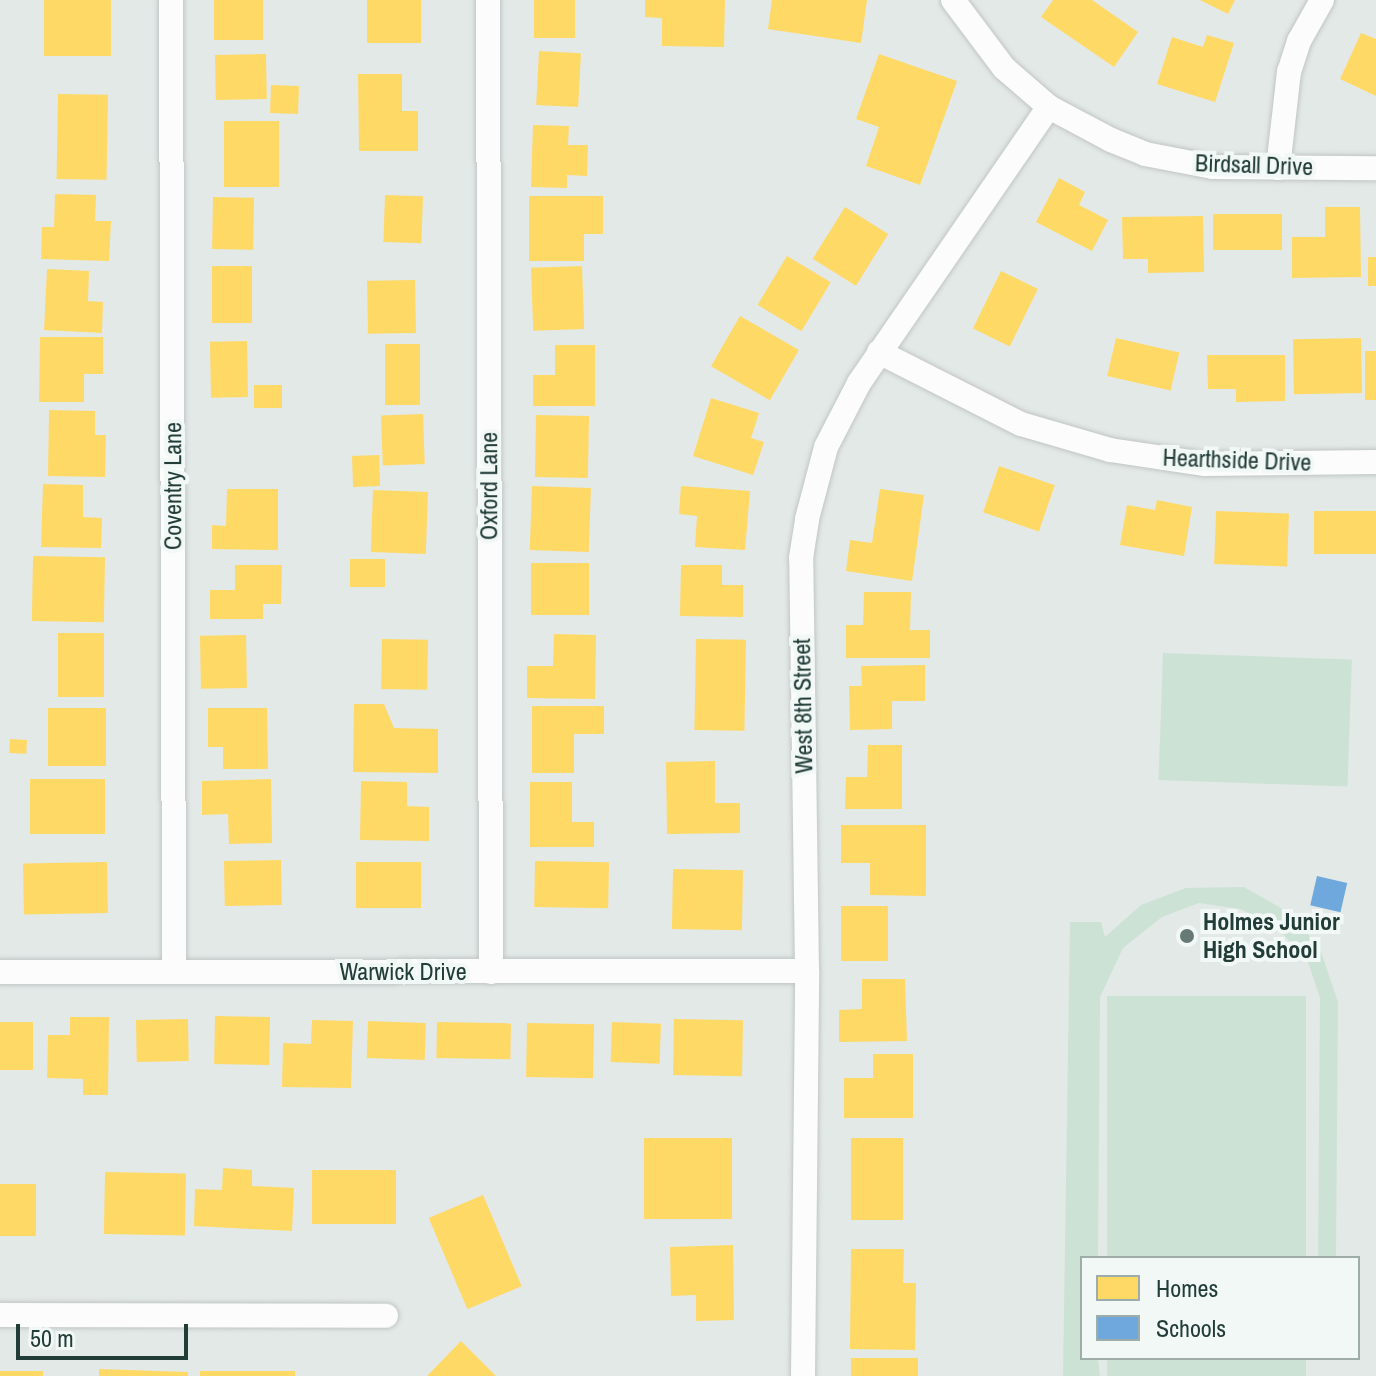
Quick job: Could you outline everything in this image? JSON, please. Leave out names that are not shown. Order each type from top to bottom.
[{"type":"street","name":"Coventry Lane","points":[[171,0],[174,972]]},
{"type":"street","name":"Oxford Lane","points":[[488,0],[491,972]]},
{"type":"street","name":"Birdsall Drive","points":[[953,0],[984,47],[1049,107],[1145,154],[1213,167],[1376,168]]},
{"type":"street","points":[[1278,168],[1289,72],[1299,41],[1322,0]]},
{"type":"street","name":"West 8th Street","points":[[803,1376],[807,971],[801,558],[826,447],[879,352],[1049,107]]},
{"type":"street","name":"Hearthside Drive","points":[[879,352],[1010,419],[1110,450],[1205,464],[1376,462]]},
{"type":"street","name":"Warwick Drive","points":[[0,972],[807,971]]},
{"type":"street","points":[[0,1315],[386,1316]]},
{"type":"green space","points":[[1163,653],[1352,660],[1347,787],[1159,780]]},
{"type":"green space","points":[[1244,887],[1286,911],[1319,946],[1338,1002],[1336,1256],[1318,1256],[1320,998],[1307,959],[1274,925],[1240,909],[1199,903],[1162,917],[1123,948],[1100,997],[1098,1256],[1080,1256],[1080,1360],[1098,1360],[1100,1376],[1063,1376],[1070,922],[1101,922],[1105,937],[1141,905],[1186,888]]},
{"type":"green space","points":[[1107,996],[1306,996],[1306,1256],[1107,1256]]},
{"type":"green space","points":[[1107,1360],[1306,1360],[1306,1376],[1107,1376]]},
{"type":"building: Homes","points":[[44,0],[111,0],[111,56],[44,56]]},
{"type":"building: Homes","points":[[214,0],[263,0],[263,40],[214,40]]},
{"type":"building: Homes","points":[[367,0],[421,0],[421,43],[367,43]]},
{"type":"building: Homes","points":[[534,0],[575,0],[575,38],[534,38]]},
{"type":"building: Homes","points":[[645,0],[725,0],[724,47],[662,46],[662,18],[645,17]]},
{"type":"building: Homes","points":[[772,0],[867,0],[861,43],[768,29]]},
{"type":"building: Homes","points":[[1053,0],[1092,0],[1138,32],[1114,67],[1041,17]]},
{"type":"building: Homes","points":[[1200,0],[1235,0],[1228,14]]},
{"type":"building: Homes","points":[[1361,33],[1376,39],[1376,96],[1340,79]]},
{"type":"building: Homes","points":[[1207,35],[1234,43],[1215,102],[1157,84],[1172,37],[1203,47]]},
{"type":"building: Homes","points":[[539,51],[581,53],[578,107],[536,105]]},
{"type":"building: Homes","points":[[266,54],[267,99],[216,100],[215,55]]},
{"type":"building: Homes","points":[[879,54],[957,81],[920,185],[866,166],[879,127],[856,119]]},
{"type":"building: Homes","points":[[358,74],[402,74],[402,111],[418,111],[418,151],[359,151]]},
{"type":"building: Homes","points":[[271,85],[299,86],[298,114],[270,113]]},
{"type":"building: Homes","points":[[58,94],[108,95],[107,180],[57,179]]},
{"type":"building: Homes","points":[[224,121],[279,121],[279,187],[224,187]]},
{"type":"building: Homes","points":[[533,125],[569,126],[568,145],[588,145],[587,176],[567,175],[567,188],[531,187]]},
{"type":"building: Homes","points":[[1059,178],[1085,192],[1079,205],[1108,220],[1092,251],[1036,222]]},
{"type":"building: Homes","points":[[55,194],[96,195],[95,221],[111,221],[109,261],[41,259],[42,227],[54,227]]},
{"type":"building: Homes","points":[[385,195],[423,196],[421,243],[383,242]]},
{"type":"building: Homes","points":[[529,196],[603,196],[603,234],[584,234],[584,261],[529,261]]},
{"type":"building: Homes","points":[[213,197],[254,198],[253,250],[212,249]]},
{"type":"building: Homes","points":[[845,207],[888,234],[856,286],[813,259]]},
{"type":"building: Homes","points":[[1325,207],[1360,207],[1361,277],[1292,278],[1292,237],[1325,237]]},
{"type":"building: Homes","points":[[1213,214],[1282,214],[1282,250],[1213,250]]},
{"type":"building: Homes","points":[[1203,216],[1204,272],[1148,273],[1148,259],[1123,259],[1122,217]]},
{"type":"building: Homes","points":[[787,256],[831,282],[801,331],[758,305]]},
{"type":"building: Homes","points":[[1368,257],[1376,257],[1376,286],[1368,286]]},
{"type":"building: Homes","points":[[212,266],[252,266],[252,323],[212,323]]},
{"type":"building: Homes","points":[[582,266],[584,329],[533,331],[531,268]]},
{"type":"building: Homes","points":[[47,269],[89,271],[88,301],[103,302],[102,333],[44,330]]},
{"type":"building: Homes","points":[[1001,271],[1038,289],[1010,346],[973,329]]},
{"type":"building: Homes","points":[[415,280],[416,333],[368,334],[367,281]]},
{"type":"building: Homes","points":[[740,316],[799,350],[770,400],[711,366]]},
{"type":"building: Homes","points":[[40,337],[103,337],[103,374],[84,374],[84,402],[39,402]]},
{"type":"building: Homes","points":[[1116,338],[1179,353],[1171,391],[1107,376]]},
{"type":"building: Homes","points":[[1361,338],[1362,393],[1294,394],[1293,339]]},
{"type":"building: Homes","points":[[247,341],[248,397],[211,398],[210,342]]},
{"type":"building: Homes","points":[[385,344],[420,344],[420,405],[385,405]]},
{"type":"building: Homes","points":[[555,345],[595,345],[595,406],[533,406],[533,375],[555,375]]},
{"type":"building: Homes","points":[[1365,351],[1376,351],[1376,400],[1365,400]]},
{"type":"building: Homes","points":[[1207,355],[1285,355],[1285,401],[1236,402],[1236,389],[1208,389]]},
{"type":"building: Homes","points":[[254,385],[282,385],[282,408],[254,408]]},
{"type":"building: Homes","points":[[711,398],[759,413],[751,438],[764,442],[753,475],[693,456]]},
{"type":"building: Homes","points":[[49,410],[95,411],[95,435],[106,435],[105,477],[48,476]]},
{"type":"building: Homes","points":[[423,414],[425,464],[383,465],[381,415]]},
{"type":"building: Homes","points":[[536,415],[589,416],[588,478],[535,477]]},
{"type":"building: Homes","points":[[379,455],[380,486],[353,487],[352,456]]},
{"type":"building: Homes","points":[[999,466],[1055,485],[1039,532],[983,512]]},
{"type":"building: Homes","points":[[43,484],[83,485],[83,517],[102,518],[101,548],[41,547]]},
{"type":"building: Homes","points":[[532,486],[591,488],[589,552],[530,550]]},
{"type":"building: Homes","points":[[681,486],[750,491],[745,550],[695,547],[697,516],[679,514]]},
{"type":"building: Homes","points":[[227,489],[278,489],[278,550],[212,549],[212,525],[226,526]]},
{"type":"building: Homes","points":[[880,489],[924,495],[912,581],[846,571],[850,540],[872,543]]},
{"type":"building: Homes","points":[[373,490],[428,492],[426,554],[371,552]]},
{"type":"building: Homes","points":[[1157,500],[1192,507],[1184,556],[1120,545],[1127,505],[1155,510]]},
{"type":"building: Homes","points":[[1216,511],[1289,514],[1287,567],[1214,564]]},
{"type":"building: Homes","points":[[1314,511],[1376,511],[1376,554],[1314,554]]},
{"type":"building: Homes","points":[[33,556],[105,557],[104,622],[32,621]]},
{"type":"building: Homes","points":[[350,559],[385,559],[385,587],[350,587]]},
{"type":"building: Homes","points":[[531,563],[589,563],[589,615],[531,615]]},
{"type":"building: Homes","points":[[235,565],[282,565],[281,604],[263,604],[263,619],[210,619],[210,590],[235,590]]},
{"type":"building: Homes","points":[[681,565],[722,565],[722,585],[743,585],[743,617],[680,616]]},
{"type":"building: Homes","points":[[864,592],[911,592],[910,630],[930,630],[930,658],[846,658],[846,625],[863,625]]},
{"type":"building: Homes","points":[[58,633],[104,633],[104,697],[58,697]]},
{"type":"building: Homes","points":[[554,634],[596,635],[595,699],[527,698],[527,666],[553,666]]},
{"type":"building: Homes","points":[[246,635],[247,688],[201,689],[200,636]]},
{"type":"building: Homes","points":[[382,639],[428,640],[427,690],[381,689]]},
{"type":"building: Homes","points":[[696,639],[746,640],[744,731],[694,730]]},
{"type":"building: Homes","points":[[925,665],[925,701],[892,701],[892,729],[850,730],[849,686],[862,686],[861,666]]},
{"type":"building: Homes","points":[[354,704],[384,704],[394,728],[438,729],[438,773],[353,772]]},
{"type":"building: Homes","points":[[532,706],[604,706],[604,734],[574,734],[574,773],[532,773]]},
{"type":"building: Homes","points":[[48,708],[106,708],[106,766],[48,766]]},
{"type":"building: Homes","points":[[208,708],[267,708],[268,769],[223,769],[223,747],[208,747]]},
{"type":"building: Homes","points":[[10,739],[27,740],[26,754],[9,753]]},
{"type":"building: Homes","points":[[868,745],[902,745],[902,809],[845,809],[846,777],[867,777]]},
{"type":"building: Homes","points":[[715,761],[715,803],[740,803],[740,833],[667,834],[666,762]]},
{"type":"building: Homes","points":[[30,779],[105,779],[105,834],[30,834]]},
{"type":"building: Homes","points":[[271,779],[272,843],[229,844],[228,814],[202,815],[202,781]]},
{"type":"building: Homes","points":[[361,781],[407,782],[407,806],[429,807],[429,841],[360,840]]},
{"type":"building: Homes","points":[[530,782],[572,782],[572,822],[594,822],[594,847],[530,847]]},
{"type":"building: Homes","points":[[841,825],[926,825],[926,896],[870,895],[870,863],[841,863]]},
{"type":"building: Homes","points":[[281,860],[282,905],[225,906],[224,861]]},
{"type":"building: Homes","points":[[535,861],[609,862],[608,908],[534,907]]},
{"type":"building: Homes","points":[[107,862],[108,913],[24,914],[23,863]]},
{"type":"building: Homes","points":[[356,862],[421,862],[421,908],[356,908]]},
{"type":"building: Homes","points":[[673,869],[743,870],[742,930],[672,929]]},
{"type":"building: Homes","points":[[841,906],[888,906],[888,961],[841,961]]},
{"type":"building: Homes","points":[[862,979],[905,979],[907,1041],[839,1042],[839,1010],[862,1009]]},
{"type":"building: Homes","points":[[215,1016],[270,1017],[269,1065],[214,1064]]},
{"type":"building: Homes","points":[[70,1017],[109,1017],[108,1095],[83,1095],[83,1079],[47,1078],[48,1035],[70,1035]]},
{"type":"building: Homes","points":[[188,1019],[189,1061],[137,1062],[136,1020]]},
{"type":"building: Homes","points":[[674,1019],[743,1020],[742,1076],[673,1075]]},
{"type":"building: Homes","points":[[312,1020],[353,1021],[351,1088],[282,1087],[283,1043],[311,1044]]},
{"type":"building: Homes","points":[[368,1021],[426,1023],[425,1060],[367,1058]]},
{"type":"building: Homes","points":[[0,1022],[33,1022],[33,1070],[0,1070]]},
{"type":"building: Homes","points":[[437,1022],[511,1023],[510,1059],[436,1058]]},
{"type":"building: Homes","points":[[612,1022],[661,1024],[660,1064],[611,1062]]},
{"type":"building: Homes","points":[[527,1023],[594,1024],[593,1078],[526,1077]]},
{"type":"building: Homes","points":[[873,1054],[913,1054],[913,1118],[844,1118],[844,1078],[873,1078]]},
{"type":"building: Homes","points":[[644,1138],[732,1138],[732,1219],[644,1219]]},
{"type":"building: Homes","points":[[851,1138],[903,1138],[903,1220],[851,1220]]},
{"type":"building: Homes","points":[[223,1168],[252,1170],[252,1186],[294,1188],[292,1231],[194,1226],[195,1189],[222,1190]]},
{"type":"building: Homes","points":[[312,1170],[396,1170],[396,1224],[312,1224]]},
{"type":"building: Homes","points":[[105,1172],[186,1173],[185,1235],[104,1234]]},
{"type":"building: Homes","points":[[0,1184],[36,1184],[36,1236],[0,1236]]},
{"type":"building: Homes","points":[[483,1195],[522,1286],[467,1309],[429,1218]]},
{"type":"building: Homes","points":[[733,1245],[734,1320],[696,1321],[696,1295],[671,1296],[670,1247]]},
{"type":"building: Homes","points":[[851,1249],[904,1249],[903,1283],[916,1283],[915,1350],[850,1349]]},
{"type":"building: Homes","points":[[461,1341],[496,1376],[427,1376]]},
{"type":"building: Homes","points":[[851,1358],[918,1358],[918,1376],[851,1376]]},
{"type":"building: Homes","points":[[99,1369],[188,1372],[188,1376],[99,1376]]},
{"type":"building: Homes","points":[[0,1371],[43,1371],[43,1376],[0,1376]]},
{"type":"building: Homes","points":[[200,1371],[295,1371],[295,1376],[200,1376]]},
{"type":"building: Schools","points":[[1317,876],[1347,883],[1340,912],[1310,905]]},
{"type":"place","name":"Holmes Junior High School","points":[[1187,936]]}]
